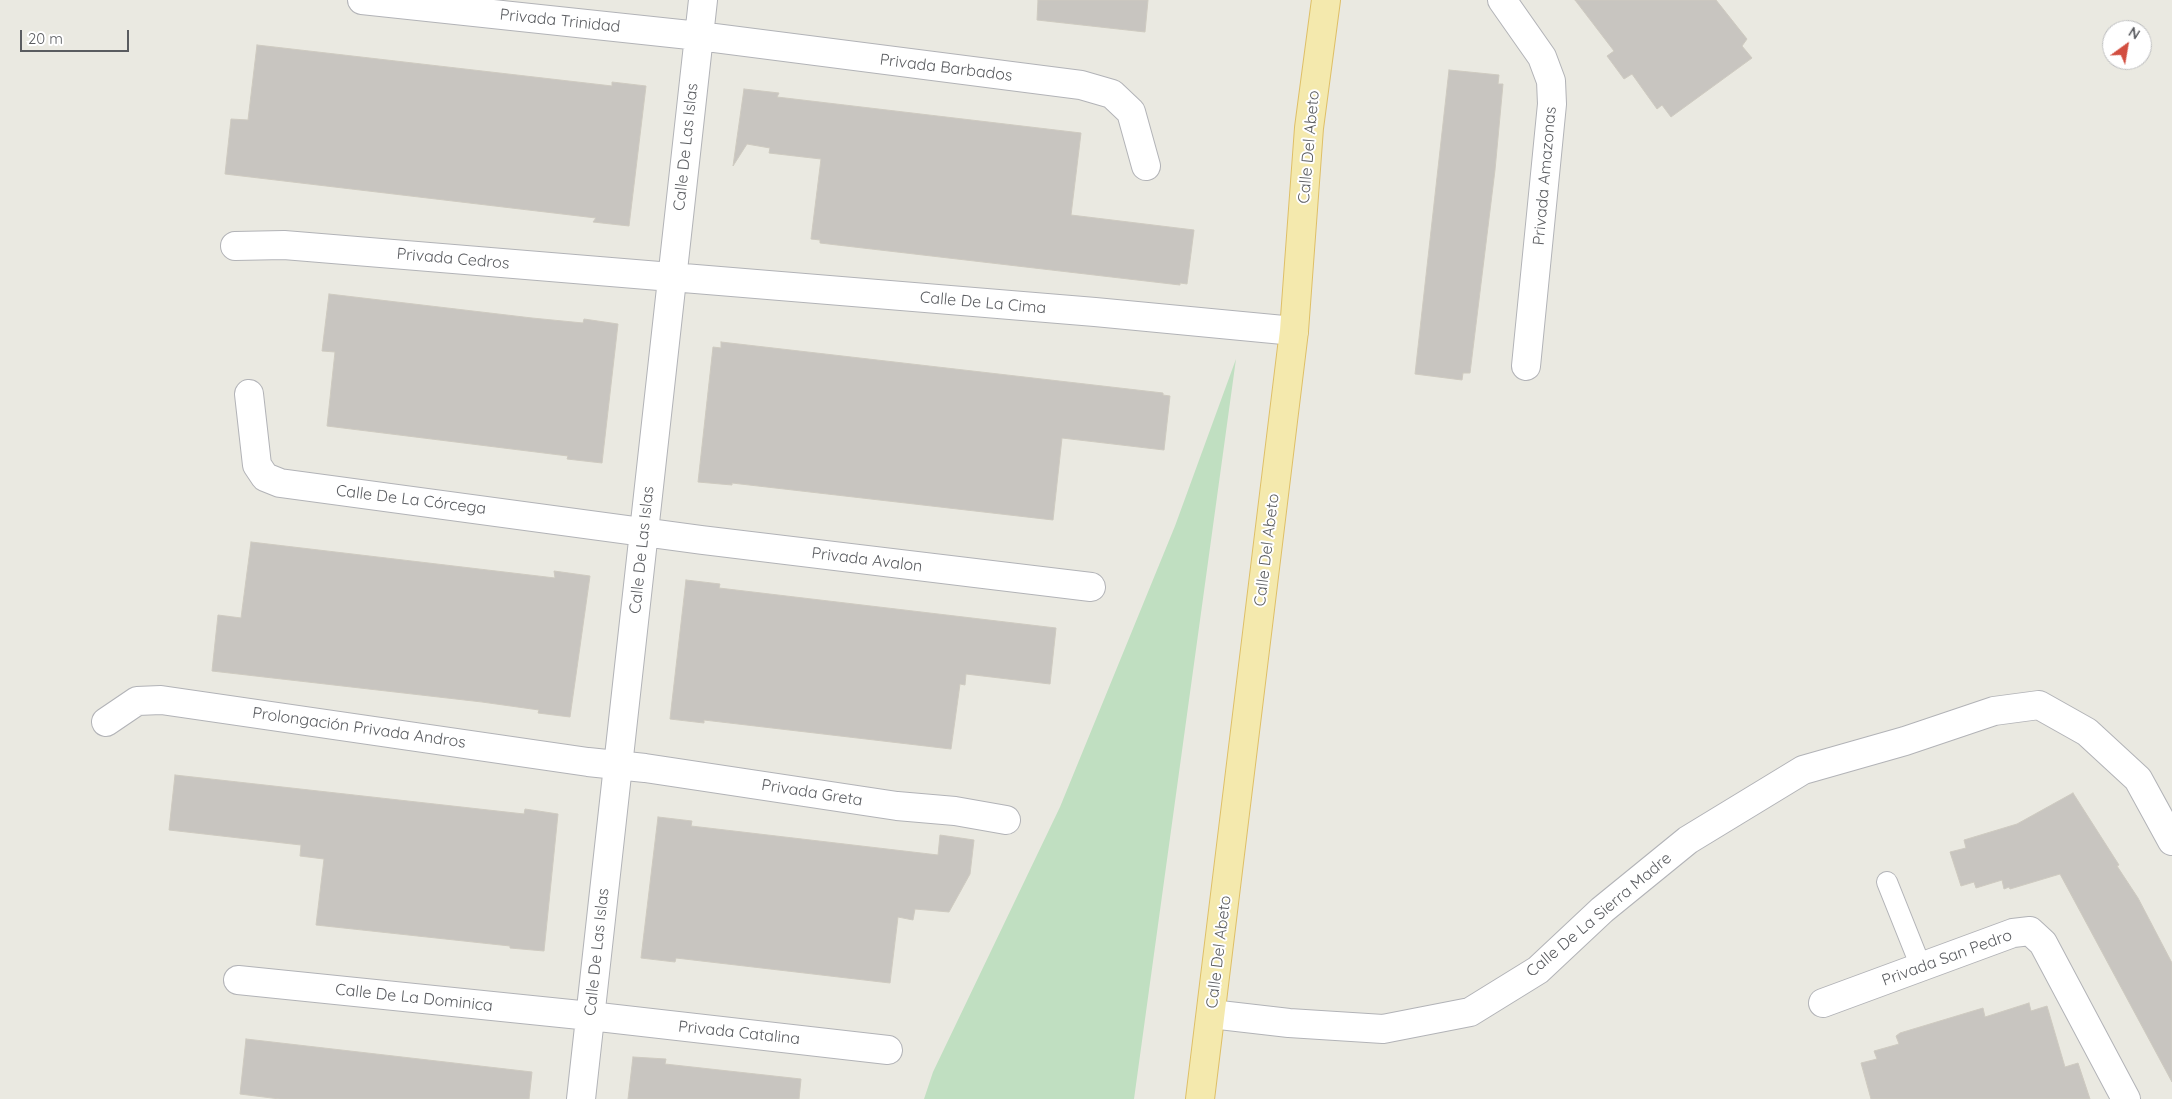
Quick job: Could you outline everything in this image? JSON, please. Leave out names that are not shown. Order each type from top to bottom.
[{"type":"main road","name":"Calle Del Abeto","points":[[1200,1099],[1294,331],[1309,128],[1326,0]]},
{"type":"street","name":"Privada Trinidad","points":[[362,0],[699,36]]},
{"type":"street","name":"Calle De Las Islas","points":[[581,1099],[703,0]]},
{"type":"street","name":"Privada Amazonas","points":[[1502,0],[1542,57],[1551,81],[1552,104],[1526,366]]},
{"type":"street","name":"Privada Barbados","points":[[699,36],[1081,86],[1112,94],[1131,112],[1146,166]]},
{"type":"street","name":"Privada Cedros","points":[[235,246],[284,245],[672,277]]},
{"type":"street","name":"Calle De La Cima","points":[[672,277],[1294,331]]},
{"type":"street","name":"Calle De La Córcega","points":[[249,394],[257,465],[264,477],[280,483],[644,530]]},
{"type":"street","name":"Privada Avalon","points":[[644,530],[711,541],[1091,588]]},
{"type":"street","name":"Prolongación Privada Andros","points":[[106,722],[136,701],[161,700],[618,765]]},
{"type":"street","name":"Calle De La Sierra Madre","points":[[1211,1014],[1289,1024],[1383,1028],[1470,1012],[1538,970],[1602,910],[1688,840],[1803,770],[1905,741],[1994,711],[2039,705],[2087,732],[2138,779],[2172,841]]},
{"type":"street","name":"Privada Greta","points":[[618,765],[897,806],[955,811],[1006,820]]},
{"type":"street","name":"Privada San Pedro","points":[[1824,1002],[2013,934],[2030,931],[2043,943],[2126,1099]]},
{"type":"street","name":"Calle De La Dominica","points":[[238,980],[590,1016]]},
{"type":"street","name":"Privada Catalina","points":[[590,1016],[888,1050]]},
{"type":"lane","points":[[1887,882],[1921,967]]},
{"type":"green space","points":[[1236,359],[1134,1099],[924,1099],[933,1072],[1060,807],[1175,526]]},
{"type":"building","points":[[1038,0],[1148,0],[1145,32],[1037,20]]},
{"type":"building","points":[[1575,0],[1716,0],[1747,39],[1742,46],[1752,58],[1671,117],[1662,105],[1657,109],[1632,74],[1624,79],[1607,56],[1614,51]]},
{"type":"building","points":[[257,45],[612,86],[612,82],[646,86],[629,226],[593,222],[596,218],[225,174],[231,119],[248,120]]},
{"type":"building","points":[[1449,70],[1499,75],[1498,84],[1503,84],[1495,170],[1470,373],[1463,373],[1462,380],[1415,374]]},
{"type":"building","points":[[744,89],[779,93],[777,97],[1081,133],[1071,215],[1194,230],[1187,284],[1180,283],[1180,285],[820,243],[820,240],[811,239],[821,159],[769,153],[770,148],[747,144],[733,166]]},
{"type":"building","points":[[329,294],[532,318],[583,323],[584,319],[618,324],[602,463],[567,459],[568,456],[327,426],[335,352],[322,351]]},
{"type":"building","points":[[721,342],[1163,393],[1163,395],[1170,396],[1164,450],[1062,438],[1053,520],[732,483],[732,485],[698,482],[713,347],[721,348]]},
{"type":"building","points":[[251,542],[555,578],[554,571],[590,576],[570,717],[538,713],[539,710],[482,702],[212,671],[218,615],[241,618]]},
{"type":"building","points":[[686,580],[720,584],[719,588],[1056,628],[1050,684],[966,674],[965,685],[960,684],[951,749],[704,720],[704,723],[670,719]]},
{"type":"building","points":[[175,775],[524,814],[525,809],[558,814],[544,951],[316,925],[324,859],[300,856],[301,845],[169,830]]},
{"type":"building","points":[[2073,793],[2119,865],[2117,866],[2138,898],[2172,963],[2172,1082],[2060,874],[2010,889],[2009,887],[2004,889],[2002,880],[1976,888],[1974,882],[1961,886],[1950,852],[1966,848],[1964,840],[2017,824]]},
{"type":"building","points":[[658,817],[692,821],[691,826],[938,855],[940,835],[974,840],[970,874],[949,912],[915,909],[913,920],[898,917],[890,983],[676,958],[675,962],[641,958]]},
{"type":"building","points":[[2029,1003],[2031,1011],[2047,1006],[2065,1067],[2078,1063],[2090,1099],[1871,1099],[1861,1063],[1877,1059],[1874,1051],[1899,1044],[1896,1036],[1900,1033],[1983,1008],[1985,1017]]},
{"type":"building","points":[[246,1039],[532,1072],[529,1099],[280,1099],[240,1094]]},
{"type":"building","points":[[633,1057],[666,1059],[665,1064],[801,1079],[799,1099],[628,1099]]}]
